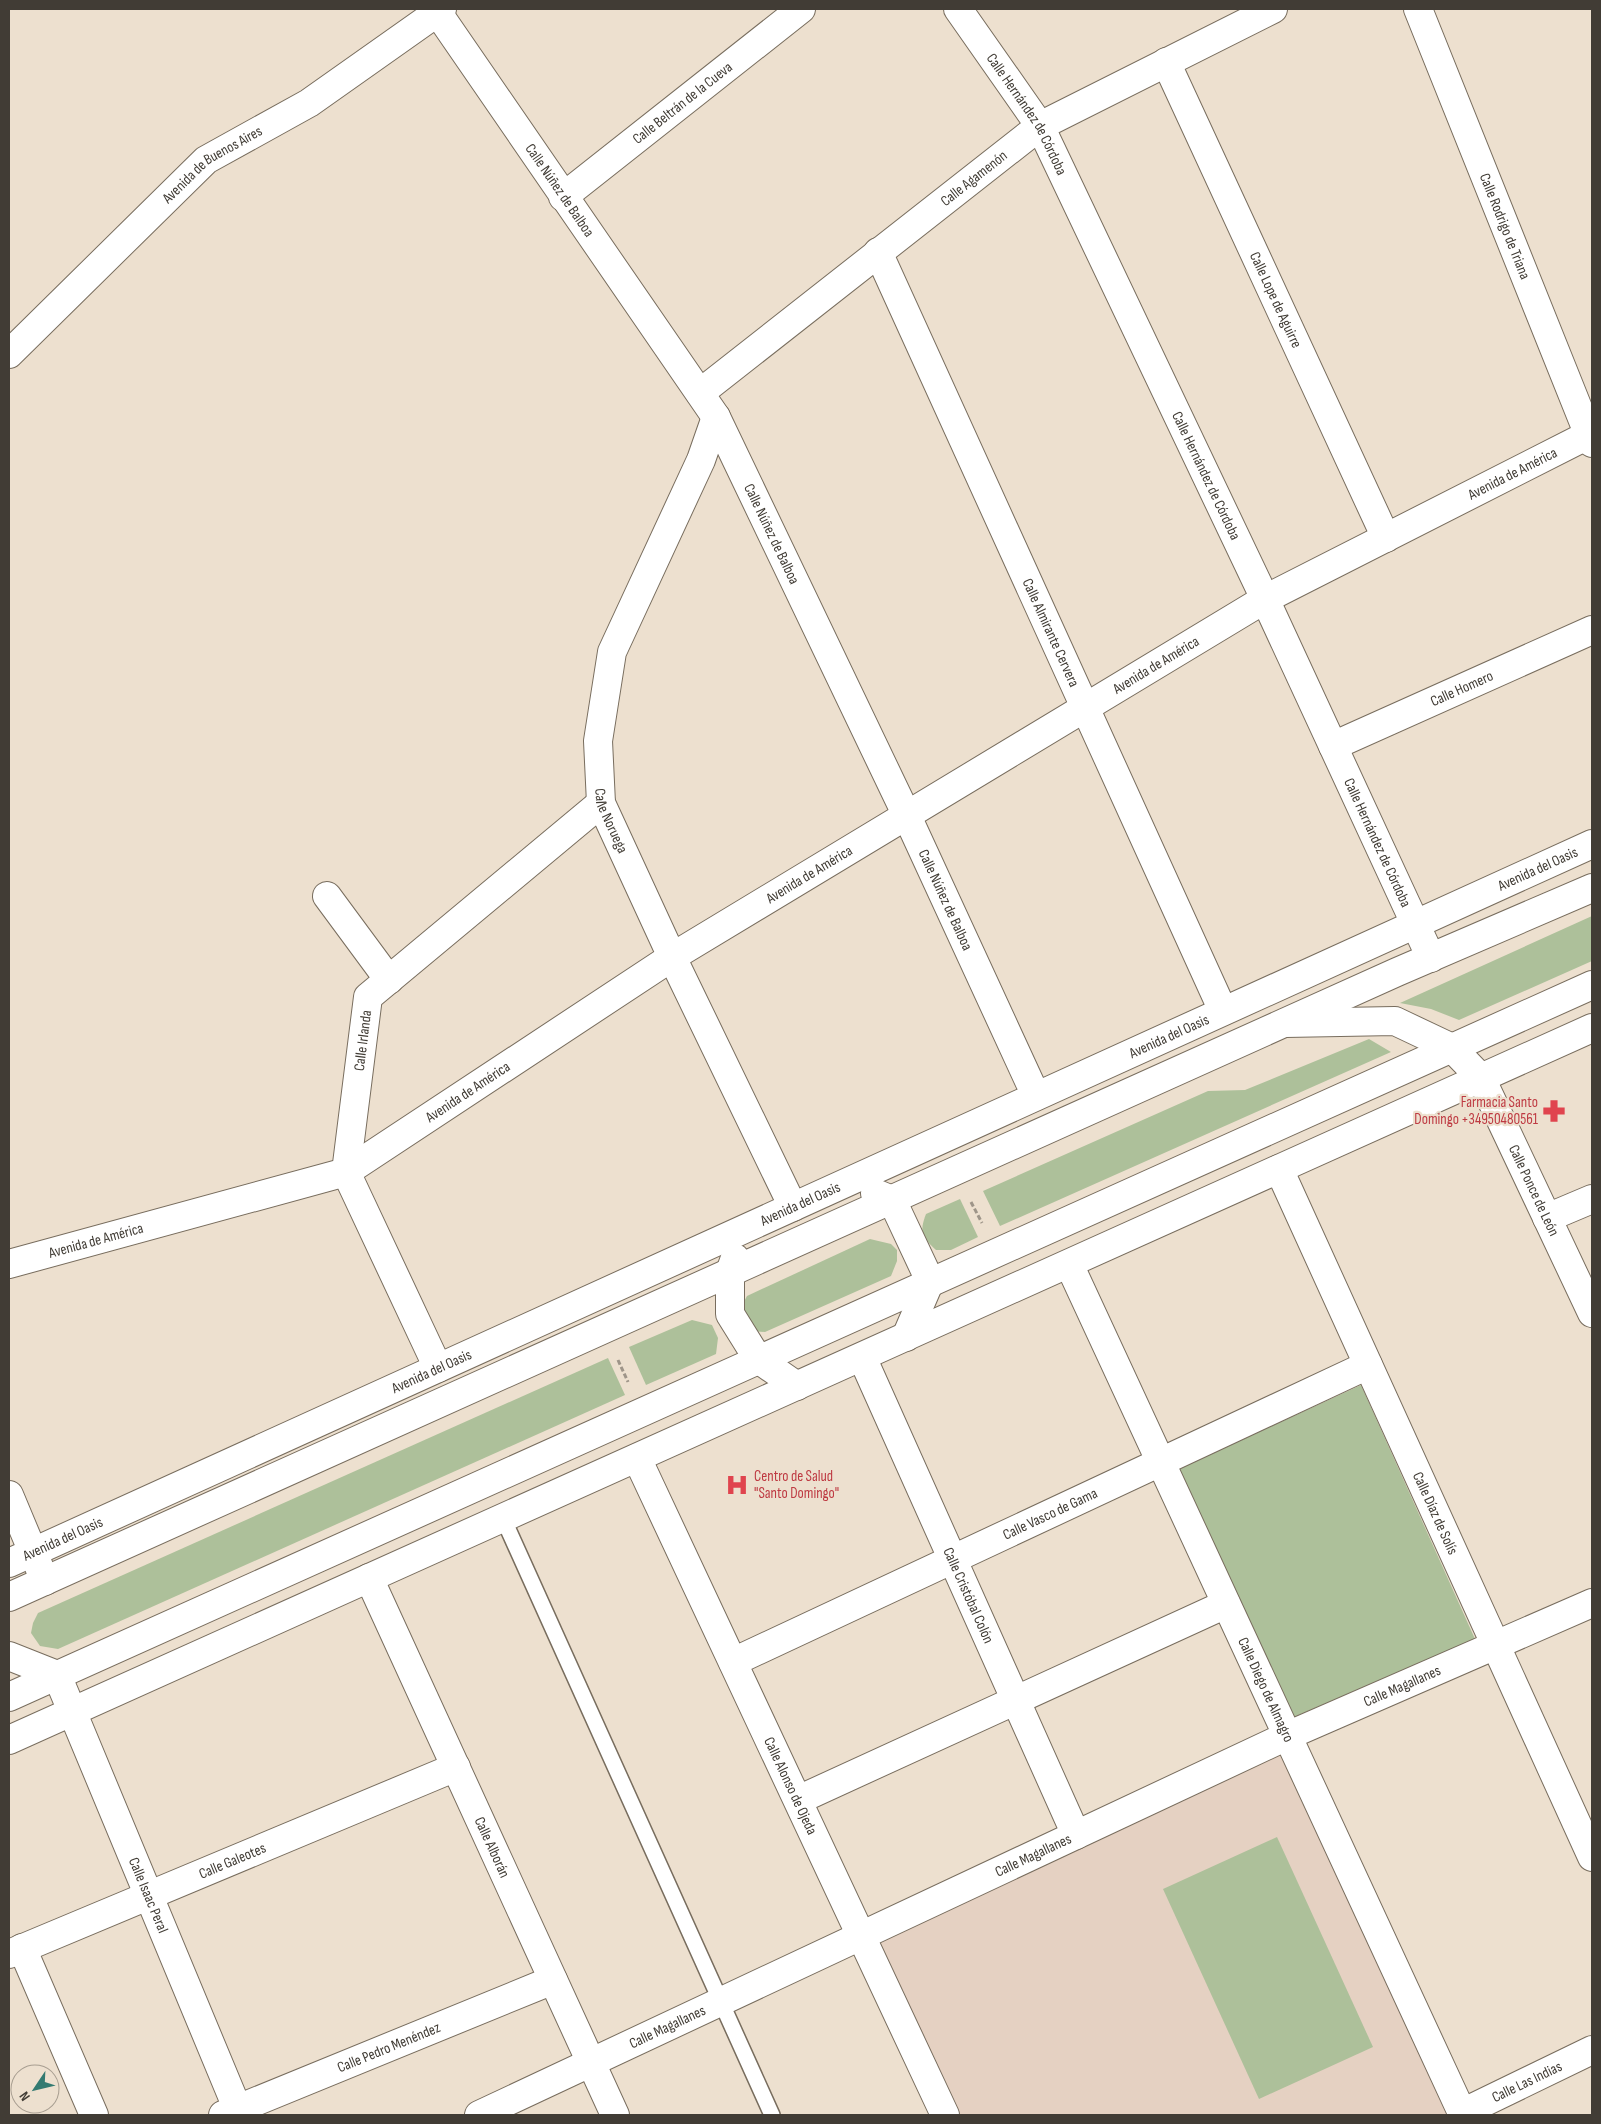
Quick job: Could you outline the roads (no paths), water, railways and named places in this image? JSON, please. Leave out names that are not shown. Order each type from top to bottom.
[{"type":"street","name":"Calle Beltrán de la Cueva","points":[[564,197],[801,9]]},
{"type":"street","name":"Calle Hernández de Córdoba","points":[[958,9],[1040,126],[1265,599],[1431,958]]},
{"type":"street","name":"Calle Agamenón","points":[[700,392],[1040,126],[1274,9]]},
{"type":"street","name":"Calle Rodrigo de Triana","points":[[1418,9],[1591,437]]},
{"type":"street","name":"Calle Núñez de Balboa","points":[[440,11],[564,197],[716,417],[907,816],[1036,1096]]},
{"type":"street","name":"Avenida de Buenos Aires","points":[[9,354],[206,160],[309,103],[440,11]]},
{"type":"street","name":"Calle Lope de Aguirre","points":[[1166,62],[1386,538]]},
{"type":"street","name":"Calle Almirante Cervera","points":[[878,252],[1223,1011]]},
{"type":"street","name":"Calle Noruega","points":[[716,417],[701,460],[612,652],[598,740],[601,803],[672,957],[793,1207]]},
{"type":"street","name":"Avenida de América","points":[[9,1264],[346,1172],[672,957],[1265,599],[1591,437]]},
{"type":"street","name":"Calle Homero","points":[[1333,746],[1592,630]]},
{"type":"street","name":"Calle Irlanda","points":[[346,1172],[368,997],[601,803]]},
{"type":"street","name":"Avenida del Oasis","points":[[9,1563],[1592,844]]},
{"type":"street","name":"Avenida del Oasis","points":[[9,1597],[1285,1023],[1592,888]]},
{"type":"street","points":[[327,896],[389,980]]},
{"type":"street","points":[[9,1697],[1592,985]]},
{"type":"street","points":[[1285,1023],[1395,1021],[1452,1048]]},
{"type":"street","points":[[9,1740],[1592,1028]]},
{"type":"street","name":"Calle Ponce de León","points":[[1452,1048],[1481,1078],[1592,1314]]},
{"type":"street","name":"Calle Díaz de Solís","points":[[1279,1169],[1592,1857]]},
{"type":"street","points":[[346,1172],[438,1368]]},
{"type":"street","points":[[848,1182],[892,1200],[930,1282],[906,1337]]},
{"type":"street","points":[[1547,1218],[1592,1199]]},
{"type":"street","points":[[746,1228],[730,1272],[730,1314],[758,1359],[797,1386]]},
{"type":"street","name":"Calle Diego de Almagro","points":[[1068,1264],[1462,2114]]},
{"type":"street","name":"Calle Cristóbal Colón","points":[[862,1356],[1076,1836]]},
{"type":"street","name":"Calle Vasco de Gama","points":[[733,1662],[1368,1365]]},
{"type":"street","name":"Calle Alonso de Ojeda","points":[[638,1458],[945,2115]]},
{"type":"street","points":[[9,1495],[46,1580]]},
{"type":"street","name":"Calle Alborán","points":[[369,1578],[615,2115]]},
{"type":"street","name":"Calle Magallanes","points":[[479,2115],[1287,1736],[1592,1603]]},
{"type":"street","points":[[798,1800],[1226,1604]]},
{"type":"street","points":[[9,1656],[57,1675]]},
{"type":"street","name":"Calle Isaac Peral","points":[[57,1675],[148,1895],[233,2113]]},
{"type":"street","name":"Calle Galeotes","points":[[16,1951],[456,1767]]},
{"type":"street","points":[[16,1951],[94,2115]]},
{"type":"street","name":"Calle Pedro Menéndez","points":[[233,2113],[553,1980]]},
{"type":"street","name":"Calle Las Indias","points":[[1462,2114],[1592,2050]]},
{"type":"lane","points":[[503,1518],[772,2115]]},
{"type":"place","name":"Farmacia Santo Domingo +34950480561","points":[[1554,1111]]},
{"type":"place","name":"Centro de Salud \"Santo Domingo\"","points":[[737,1485]]}]
